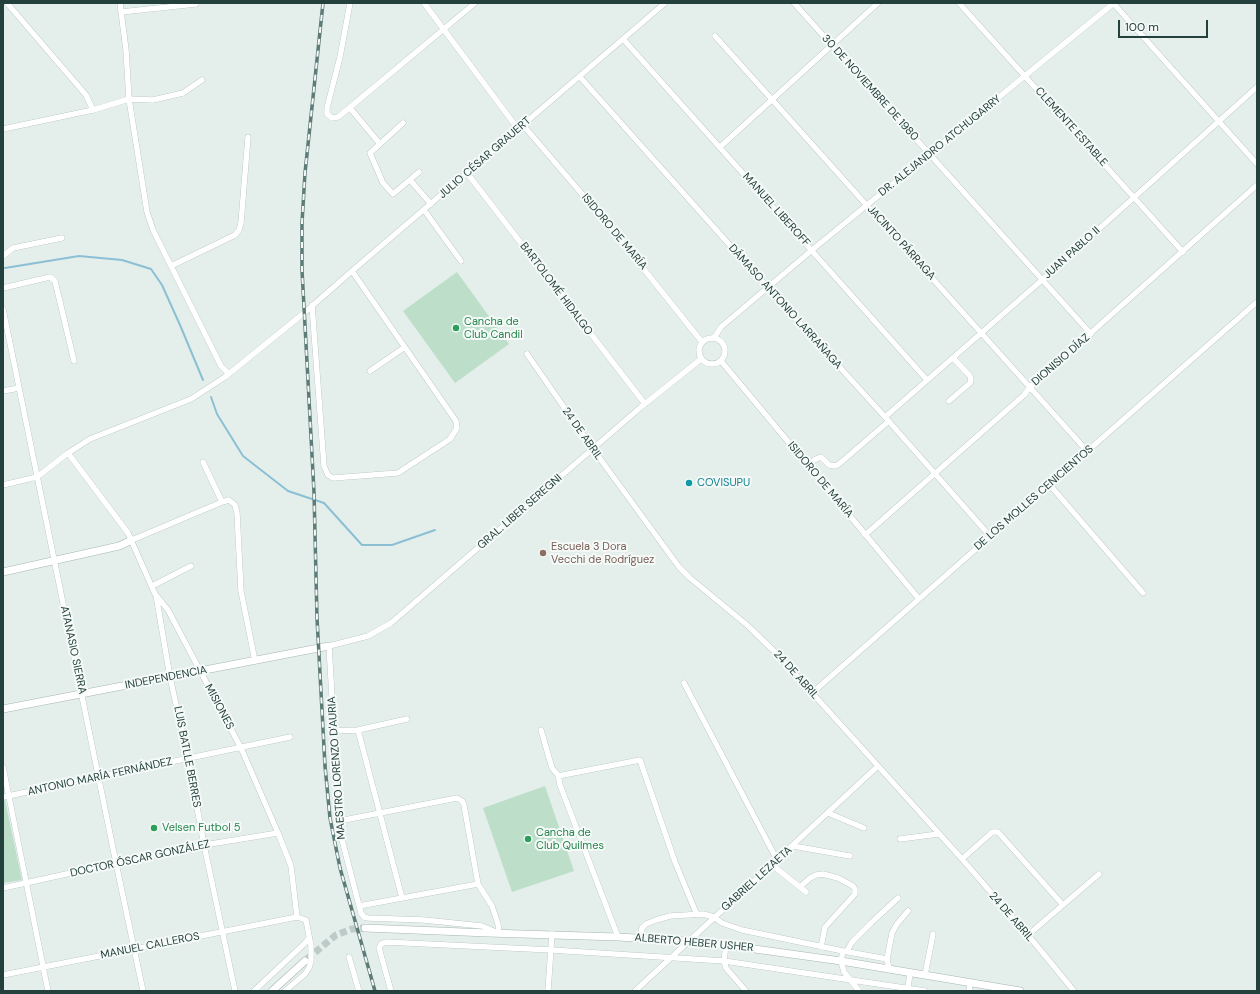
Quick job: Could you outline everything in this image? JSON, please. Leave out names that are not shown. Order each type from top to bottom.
[{"type":"street","points":[[7,3],[84,91],[90,100],[93,110]]},
{"type":"street","points":[[120,3],[128,70],[129,99],[147,212],[153,230],[221,366],[229,374]]},
{"type":"street","points":[[350,3],[340,57],[327,108],[328,116],[332,118],[338,117],[350,108],[475,3]]},
{"type":"street","name":"ISIDORO DE MARÍA","points":[[424,3],[520,127],[611,228],[702,342]]},
{"type":"street","name":"JULIO CÉSAR GRAUERT","points":[[37,477],[68,453],[100,434],[191,399],[229,374],[304,314],[312,305],[624,40],[665,3]]},
{"type":"street","name":"30 DE NOVIEMBRE DE 1980","points":[[794,3],[1091,334]]},
{"type":"street","points":[[720,147],[878,3]]},
{"type":"street","name":"CLEMENTE ESTABLE","points":[[959,3],[1183,252]]},
{"type":"street","points":[[1114,3],[1218,122],[1257,164]]},
{"type":"street","name":"DR. ALEJANDRO ATCHUGARRY","points":[[714,338],[721,328],[812,250],[1114,3]]},
{"type":"street","points":[[121,12],[196,4]]},
{"type":"street","name":"JACINTO PÁRRAGA","points":[[715,36],[1087,451]]},
{"type":"street","name":"MANUEL LIBEROFF","points":[[624,40],[927,380]]},
{"type":"street","name":"DÁMASO ANTONIO LARRAÑAGA","points":[[580,77],[990,536]]},
{"type":"street","points":[[3,129],[93,110],[129,99],[153,100],[183,93],[202,80]]},
{"type":"street","name":"JUAN PABLO II","points":[[807,465],[821,457],[829,465],[835,466],[839,464],[927,380],[1042,280],[1257,87]]},
{"type":"street","points":[[350,108],[380,144]]},
{"type":"street","points":[[403,123],[370,153],[383,183],[393,194],[419,172]]},
{"type":"street","points":[[171,266],[234,235],[239,230],[241,223],[248,137]]},
{"type":"street","name":"BARTOLOMÉ HIDALGO","points":[[467,173],[644,404]]},
{"type":"street","points":[[410,180],[431,204]]},
{"type":"street","name":"DIONISIO DÍAZ","points":[[865,535],[1257,185]]},
{"type":"street","points":[[424,210],[461,261]]},
{"type":"street","points":[[3,256],[13,248],[62,238]]},
{"type":"street","points":[[312,305],[324,466],[328,475],[333,478],[398,473],[446,442],[454,435],[457,428],[457,424],[453,416],[352,271]]},
{"type":"street","points":[[3,288],[50,277],[55,281],[74,361]]},
{"type":"street","name":"DE LOS MOLLES CENICIENTOS","points":[[812,693],[1049,484],[1159,390],[1257,302]]},
{"type":"street","name":"ATANASIO SIERRA","points":[[3,311],[143,991]]},
{"type":"street","points":[[708,338],[714,338],[721,341],[724,348],[724,355],[721,361],[712,365],[705,363],[701,359],[698,348],[702,342],[708,338]]},
{"type":"street","points":[[370,370],[405,347]]},
{"type":"street","name":"24 DE ABRIL","points":[[527,354],[592,449],[679,567],[757,634],[777,654],[962,860],[1028,935],[1074,991]]},
{"type":"street","points":[[949,401],[970,383],[971,380],[970,376],[953,358]]},
{"type":"street","name":"GRAL. LIBER SEREGNI","points":[[328,646],[368,636],[391,623],[644,404],[701,359]]},
{"type":"street","name":"ISIDORO DE MARÍA","points":[[721,361],[919,599]]},
{"type":"street","points":[[3,391],[19,388]]},
{"type":"street","name":"MISIONES","points":[[68,453],[124,527],[132,540],[156,594],[168,610],[241,748],[291,866],[297,916]]},
{"type":"street","points":[[203,462],[222,502]]},
{"type":"street","points":[[3,485],[37,477]]},
{"type":"street","points":[[1049,484],[1143,594]]},
{"type":"street","points":[[3,572],[119,546],[229,500],[235,505],[237,512],[241,591],[255,661]]},
{"type":"street","points":[[152,586],[191,566]]},
{"type":"street","name":"LUIS BATLLE BERRES","points":[[156,594],[170,677],[188,759],[234,991]]},
{"type":"street","name":"INDEPENDENCIA","points":[[3,709],[328,646]]},
{"type":"street","name":"MAESTRO LORENZO D'AURIA","points":[[328,646],[340,832],[359,906]]},
{"type":"street","points":[[684,683],[777,860]]},
{"type":"street","points":[[334,731],[358,730],[407,719]]},
{"type":"street","points":[[358,730],[402,898]]},
{"type":"street","points":[[541,730],[552,768],[558,776],[560,785],[618,937]]},
{"type":"street","name":"ANTONIO MARÍA FERNÁNDEZ","points":[[6,797],[290,737]]},
{"type":"street","points":[[558,776],[640,760],[675,862],[697,915]]},
{"type":"street","name":"GABRIEL LEZAETA","points":[[635,991],[878,766]]},
{"type":"street","points":[[3,767],[6,797],[26,883],[48,991]]},
{"type":"street","points":[[339,821],[457,798],[462,801],[464,805],[478,884],[492,906],[498,924],[499,933],[482,926],[463,923],[364,917],[359,906],[478,884]]},
{"type":"street","points":[[828,813],[864,828]]},
{"type":"street","points":[[962,860],[992,832],[998,832],[1063,905]]},
{"type":"street","name":"DOCTOR ÓSCAR GONZÁLEZ","points":[[3,888],[204,845],[278,833]]},
{"type":"street","points":[[900,839],[938,834]]},
{"type":"street","points":[[793,846],[850,856]]},
{"type":"street","points":[[772,865],[806,892]]},
{"type":"street","points":[[800,887],[810,878],[823,874],[838,878],[853,886],[855,889],[855,894],[825,926],[821,947]]},
{"type":"street","points":[[1028,935],[1099,874]]},
{"type":"street","points":[[859,991],[844,972],[841,961],[845,951],[870,922],[898,898]]},
{"type":"street","points":[[889,969],[887,959],[892,933],[897,924],[908,911]]},
{"type":"street","points":[[640,938],[642,928],[646,924],[656,920],[670,916],[703,914],[714,917],[742,930],[887,959]]},
{"type":"street","points":[[285,991],[310,968],[311,953],[306,920],[297,916]]},
{"type":"street","name":"MANUEL CALLEROS","points":[[3,975],[297,916]]},
{"type":"street","name":"ALBERTO HEBER USHER","points":[[365,928],[552,934],[688,941],[841,961],[1020,991]]},
{"type":"street","points":[[548,991],[552,934]]},
{"type":"street","points":[[924,975],[933,934]]},
{"type":"street","points":[[254,991],[305,944],[309,938]]},
{"type":"street","name":"ALBERTO HEBER USHER","points":[[392,991],[379,948],[381,944],[386,942],[551,950],[671,959],[724,961],[925,991]]},
{"type":"street","points":[[726,945],[724,961],[726,968],[746,991]]},
{"type":"street","points":[[349,957],[359,991]]},
{"type":"street","points":[[272,991],[305,961]]},
{"type":"street","points":[[908,988],[910,972]]},
{"type":"street","points":[[969,991],[970,983]]},
{"type":"green space","name":"Cancha de Club Candil","points":[[457,272],[509,344],[455,383],[403,311]]},
{"type":"green space","name":"Cancha de Club Quilmes","points":[[545,786],[574,871],[512,892],[483,808]]},
{"type":"green space","points":[[5,800],[22,880],[3,883],[3,801]]},
{"type":"waterway","points":[[5,268],[79,256],[122,260],[151,269],[162,285],[203,380]]},
{"type":"waterway","points":[[211,397],[217,414],[243,456],[288,491],[324,503],[362,545],[392,545],[435,530]]},
{"type":"tunnel","points":[[307,959],[336,935],[352,929],[365,928]]},
{"type":"railway","points":[[323,3],[305,173],[302,223],[302,270],[314,492],[317,618],[325,766],[330,818],[340,868],[375,991]]},
{"type":"place","name":"Cancha de Club Candil","points":[[456,328]]},
{"type":"place","name":"COVISUPU","points":[[689,483]]},
{"type":"place","name":"Escuela 3 Dora Vecchi de Rodríguez","points":[[543,553]]},
{"type":"place","name":"Velsen Futbol 5","points":[[154,828]]},
{"type":"place","name":"Cancha de Club Quilmes","points":[[528,839]]}]
